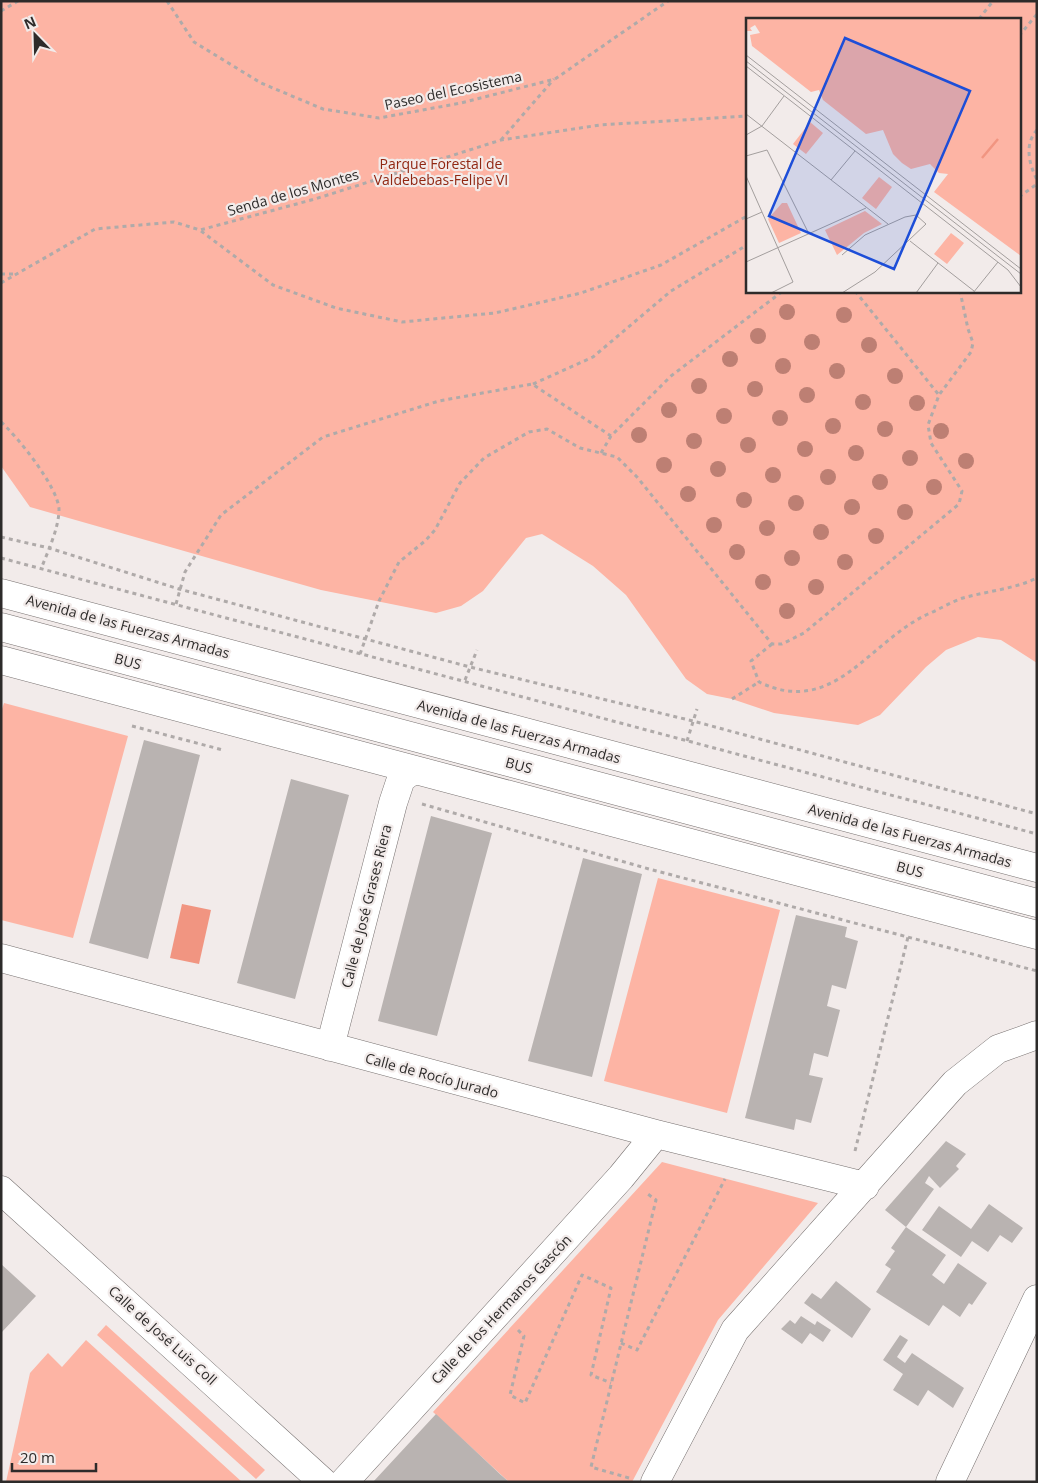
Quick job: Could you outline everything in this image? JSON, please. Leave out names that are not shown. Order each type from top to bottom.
[{"type":"street","name":"Avenida de las Fuerzas Armadas","points":[[1,592],[1037,868]]},
{"type":"street","name":"BUS","points":[[1,627],[1037,903]]},
{"type":"street","points":[[1,660],[1037,935]]},
{"type":"street","name":"Calle de José Grases Riera","points":[[330,1048],[392,803],[401,779],[412,770]]},
{"type":"street","name":"Calle de Rocío Jurado","points":[[1,958],[330,1048],[656,1134],[865,1186]]},
{"type":"street","points":[[655,1482],[735,1330],[955,1083],[998,1049],[1037,1036]]},
{"type":"street","name":"Calle de los Hermanos Gascón","points":[[344,1482],[621,1177],[656,1134]]},
{"type":"street","name":"Calle de José Luis Coll","points":[[1,1190],[323,1482]]},
{"type":"street","points":[[950,1482],[1037,1299]]},
{"type":"path","points":[[1,11],[18,1]]},
{"type":"path","name":"Paseo del Ecosistema","points":[[167,1],[194,42],[261,83],[323,109],[379,118],[461,103],[555,79],[668,1]]},
{"type":"path","points":[[980,18],[993,1]]},
{"type":"path","points":[[1020,35],[1037,14]]},
{"type":"path","points":[[501,140],[555,79]]},
{"type":"path","name":"Senda de los Montes","points":[[200,230],[315,199],[501,140],[600,125],[746,116]]},
{"type":"path","points":[[1037,130],[1032,135],[1029,150],[1030,166],[1037,180]]},
{"type":"path","points":[[1020,196],[1037,184]]},
{"type":"path","points":[[1,282],[95,229],[174,222],[200,230],[273,285],[336,308],[402,322],[495,313],[581,292],[661,265],[746,217]]},
{"type":"path","points":[[176,604],[185,572],[221,516],[323,437],[439,401],[532,384],[594,357],[671,291],[746,247]]},
{"type":"path","points":[[1,274],[15,274]]},
{"type":"path","points":[[601,454],[611,436],[671,376],[782,292]]},
{"type":"path","points":[[856,292],[939,395]]},
{"type":"path","points":[[960,292],[973,343],[971,352],[939,395],[928,425],[931,443],[962,491],[959,504],[804,634],[782,644],[772,644],[751,661],[759,682],[773,689],[804,693],[830,685],[922,617],[962,599],[1024,584],[1037,578]]},
{"type":"path","points":[[532,384],[611,436]]},
{"type":"path","points":[[1,422],[16,436],[36,463],[59,507],[49,548],[41,569]]},
{"type":"path","points":[[360,654],[379,600],[399,562],[425,541],[435,530],[460,483],[484,458],[529,432],[547,429],[580,448],[617,457],[637,477],[772,644]]},
{"type":"path","points":[[1,537],[49,548],[179,589],[470,667],[693,721],[1037,814]]},
{"type":"path","points":[[1,558],[1036,832]]},
{"type":"path","points":[[465,680],[477,650]]},
{"type":"path","points":[[732,699],[759,682]]},
{"type":"path","points":[[687,741],[697,708]]},
{"type":"path","points":[[414,801],[649,868],[1037,971]]},
{"type":"path","points":[[854,1154],[908,937]]},
{"type":"path","points":[[621,1343],[637,1350],[726,1178],[736,1154]]},
{"type":"path","points":[[639,1481],[591,1467],[656,1200]]},
{"type":"path","points":[[524,1336],[510,1395],[525,1403],[582,1276],[611,1288],[590,1375],[611,1383]]},
{"type":"green space","name":"Parque Forestal de Valdebebas-Felipe VI","points":[[1,1],[1037,1],[1037,663],[1001,640],[978,637],[946,650],[926,667],[880,715],[858,725],[774,713],[732,699],[707,694],[686,679],[626,595],[593,566],[542,534],[526,538],[483,591],[461,606],[436,613],[321,590],[30,507],[1,466]]},
{"type":"green space","points":[[4,703],[128,736],[73,938],[1,920],[1,712]]},
{"type":"green space","points":[[658,878],[780,910],[727,1113],[604,1081]]},
{"type":"green space","points":[[662,1162],[818,1203],[718,1320],[632,1482],[509,1482],[433,1412]]},
{"type":"green space","points":[[106,1325],[265,1470],[256,1479],[97,1335]]},
{"type":"green space","points":[[86,1340],[242,1482],[6,1482],[30,1373],[48,1353],[62,1367]]},
{"type":"shaded area","points":[[182,904],[211,910],[199,964],[170,958]]},
{"type":"building","points":[[144,740],[200,755],[148,959],[89,943]]},
{"type":"building","points":[[291,779],[349,795],[295,999],[237,983]]},
{"type":"building","points":[[431,816],[492,833],[437,1036],[378,1021]]},
{"type":"building","points":[[583,858],[642,874],[592,1077],[528,1061]]},
{"type":"building","points":[[796,915],[847,927],[845,937],[858,941],[846,989],[832,985],[827,1006],[840,1010],[828,1057],[814,1053],[809,1075],[823,1078],[811,1123],[796,1119],[794,1130],[745,1118]]},
{"type":"building","points":[[946,1141],[966,1154],[956,1166],[959,1169],[940,1188],[929,1176],[925,1183],[934,1189],[906,1227],[885,1210]]},
{"type":"building","points":[[989,1204],[1023,1228],[1012,1243],[1000,1235],[988,1252],[972,1241],[961,1257],[922,1230],[939,1206],[971,1229]]},
{"type":"building","points":[[906,1227],[946,1255],[932,1275],[944,1284],[958,1263],[987,1283],[972,1305],[969,1303],[960,1317],[943,1305],[929,1326],[876,1292],[891,1269],[885,1265],[895,1251],[891,1248]]},
{"type":"building","points":[[1,1264],[36,1296],[1,1333]]},
{"type":"building","points":[[836,1281],[871,1309],[852,1338],[804,1303],[812,1293],[821,1299]]},
{"type":"building","points":[[801,1316],[815,1325],[817,1321],[831,1330],[823,1342],[810,1333],[802,1344],[781,1329],[790,1320],[795,1324]]},
{"type":"building","points":[[900,1335],[908,1340],[897,1357],[905,1363],[912,1353],[964,1388],[953,1408],[928,1390],[918,1406],[893,1390],[903,1374],[883,1360]]},
{"type":"building","points":[[436,1414],[501,1475],[509,1482],[373,1482]]}]
